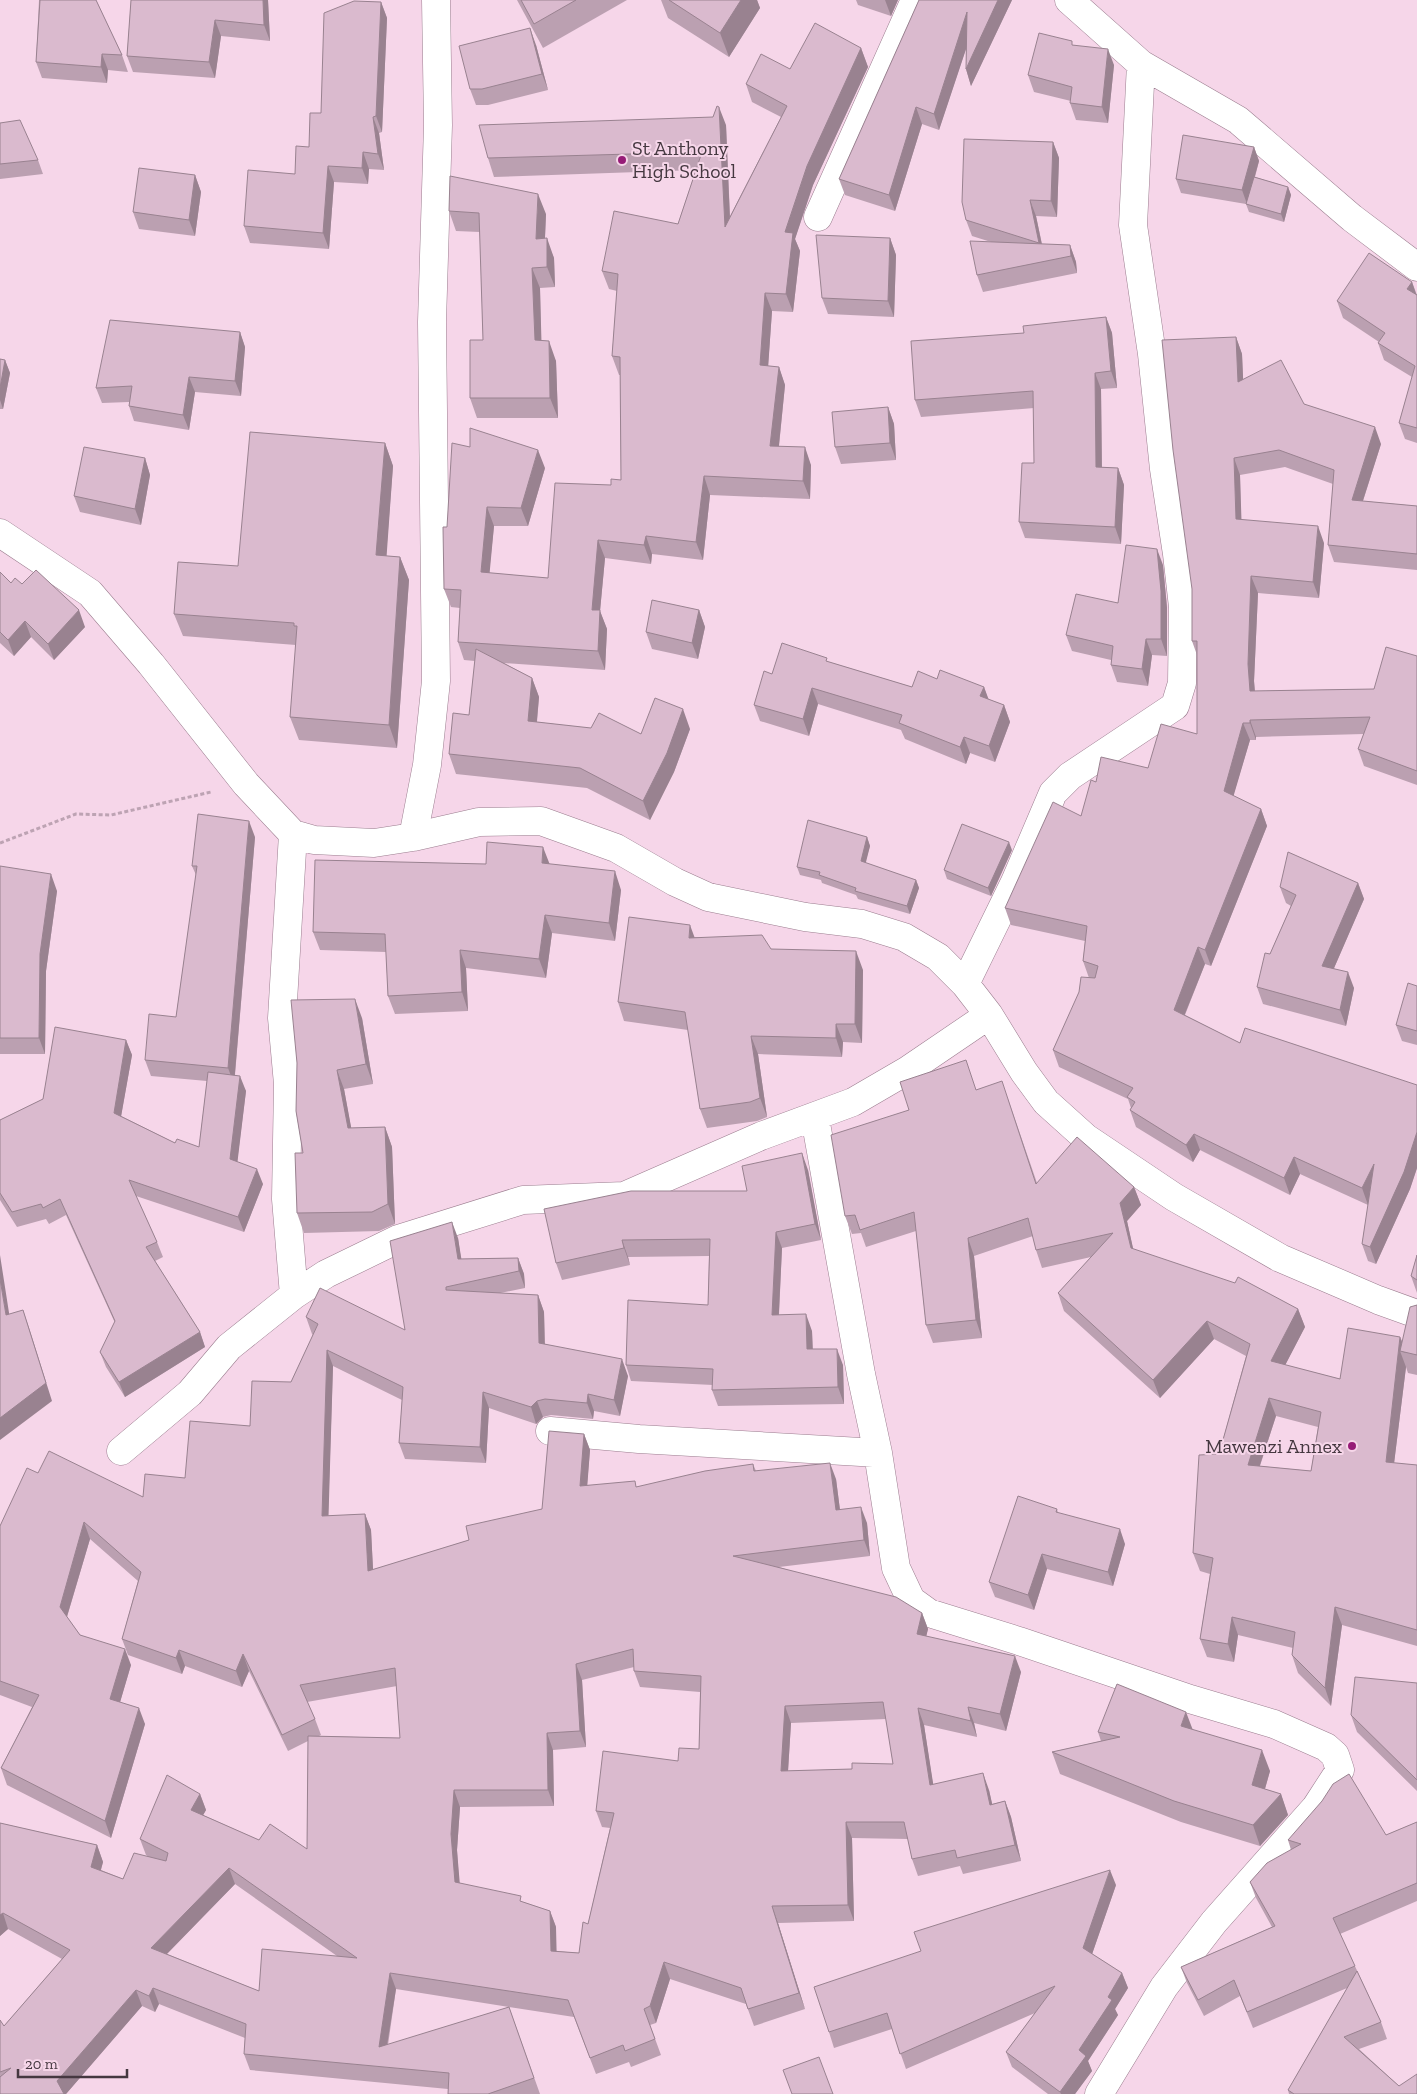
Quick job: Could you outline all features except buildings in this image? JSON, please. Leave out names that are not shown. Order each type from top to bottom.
[{"type":"street","points":[[413,837],[427,765],[436,681],[432,322],[438,125],[436,0]]},
{"type":"street","points":[[818,218],[915,0]]},
{"type":"street","points":[[1069,0],[1141,64],[1238,120],[1352,218],[1417,267]]},
{"type":"street","points":[[965,984],[1015,882],[1053,793],[1070,776],[1174,706],[1182,683],[1183,607],[1164,469],[1152,354],[1133,225],[1141,64]]},
{"type":"street","points":[[0,533],[90,593],[151,664],[246,784],[293,834],[314,840],[374,843],[413,837],[479,822],[541,821],[616,848],[675,882],[708,897],[805,917],[862,924],[904,937],[938,957],[965,984],[989,1015],[1024,1072],[1046,1102],[1086,1138],[1174,1196],[1280,1258],[1378,1300],[1417,1314]]},
{"type":"street","points":[[293,834],[282,1018],[288,1084],[286,1199],[294,1295]]},
{"type":"street","points":[[121,1451],[190,1393],[229,1347],[294,1295],[326,1274],[398,1240],[523,1200],[624,1196],[761,1136],[815,1118],[853,1102],[893,1079],[989,1015]]},
{"type":"street","points":[[815,1118],[861,1374],[878,1453],[896,1568],[911,1600],[930,1613],[1019,1641],[1190,1700],[1274,1724],[1326,1747],[1335,1755],[1340,1770],[1316,1807],[1214,1922],[1164,1988],[1106,2086],[1099,2094]]},
{"type":"street","points":[[550,1431],[639,1439],[878,1453]]},
{"type":"path","points":[[0,843],[76,814],[111,815],[246,784]]},
{"type":"place","name":"St Anthony High School","points":[[622,160]]},
{"type":"place","name":"Mawenzi Annex","points":[[1352,1446]]}]
